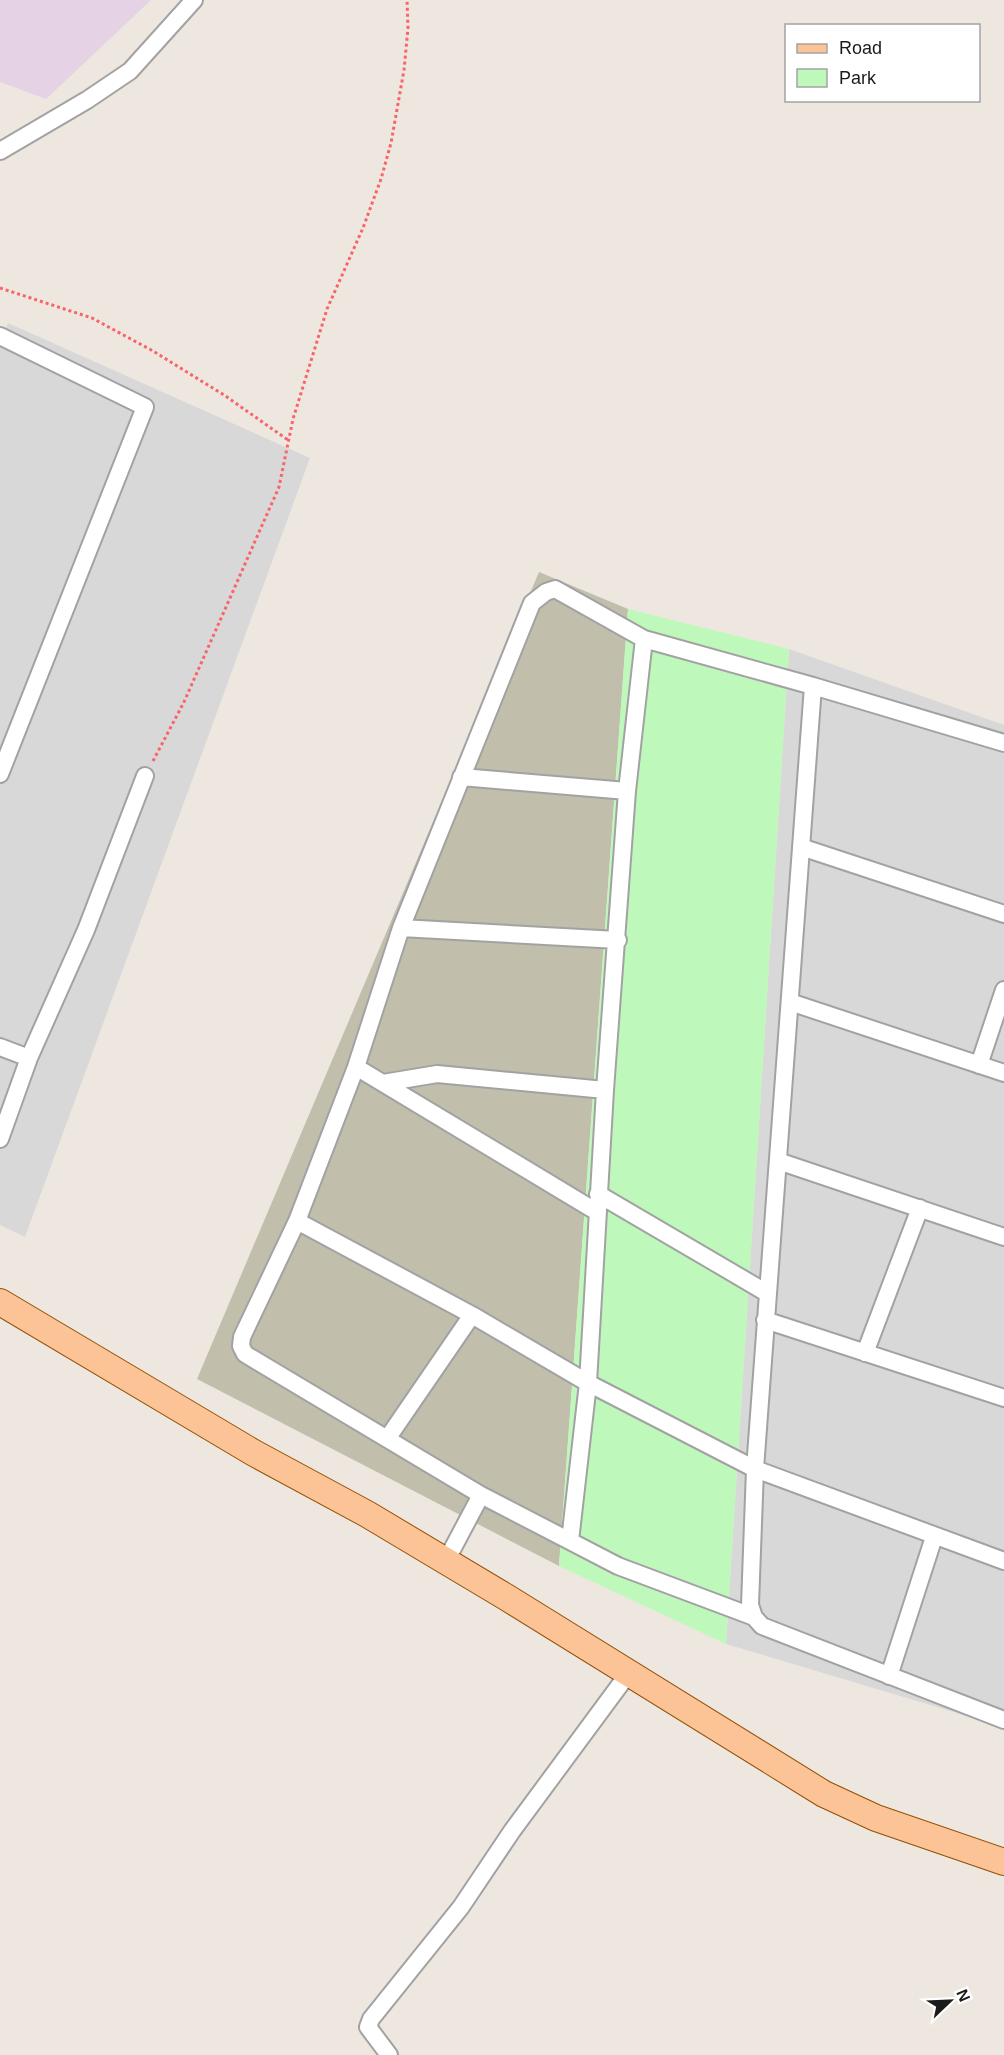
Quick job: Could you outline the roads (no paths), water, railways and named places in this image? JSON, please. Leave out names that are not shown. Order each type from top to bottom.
[{"type":"main road","points":[[0,1302],[254,1453],[446,1561],[824,1794],[876,1818],[1004,1862]]},
{"type":"street","points":[[0,151],[87,100],[130,71],[194,0]]},
{"type":"street","points":[[0,336],[145,407],[0,774]]},
{"type":"street","points":[[754,1617],[618,1566],[481,1495],[245,1354],[241,1346],[242,1338],[297,1221],[356,1067],[401,928],[528,610],[538,597],[555,589],[644,639],[1004,743]]},
{"type":"street","points":[[570,1541],[588,1383],[598,1194],[627,791],[644,639]]},
{"type":"street","points":[[813,686],[765,1320],[755,1469],[750,1605],[754,1617],[762,1626],[1004,1720]]},
{"type":"street","points":[[0,1139],[29,1058],[86,930],[145,776]]},
{"type":"street","points":[[461,777],[627,791]]},
{"type":"street","points":[[801,847],[1004,914]]},
{"type":"street","points":[[401,928],[618,940]]},
{"type":"street","points":[[979,1065],[1004,990]]},
{"type":"street","points":[[790,1002],[1004,1073]]},
{"type":"street","points":[[0,1047],[29,1058]]},
{"type":"street","points":[[356,1067],[597,1212]]},
{"type":"street","points":[[383,1083],[437,1074],[605,1090]]},
{"type":"street","points":[[778,1161],[1004,1237]]},
{"type":"street","points":[[598,1194],[767,1293]]},
{"type":"street","points":[[865,1353],[920,1208]]},
{"type":"street","points":[[297,1221],[472,1315],[588,1383],[755,1469],[1004,1561]]},
{"type":"street","points":[[387,1439],[472,1315]]},
{"type":"street","points":[[765,1320],[1004,1398]]},
{"type":"street","points":[[446,1561],[481,1495]]},
{"type":"street","points":[[889,1676],[934,1537]]},
{"type":"street","points":[[389,2055],[368,2027],[371,2019],[461,1907],[491,1860],[628,1674]]}]
